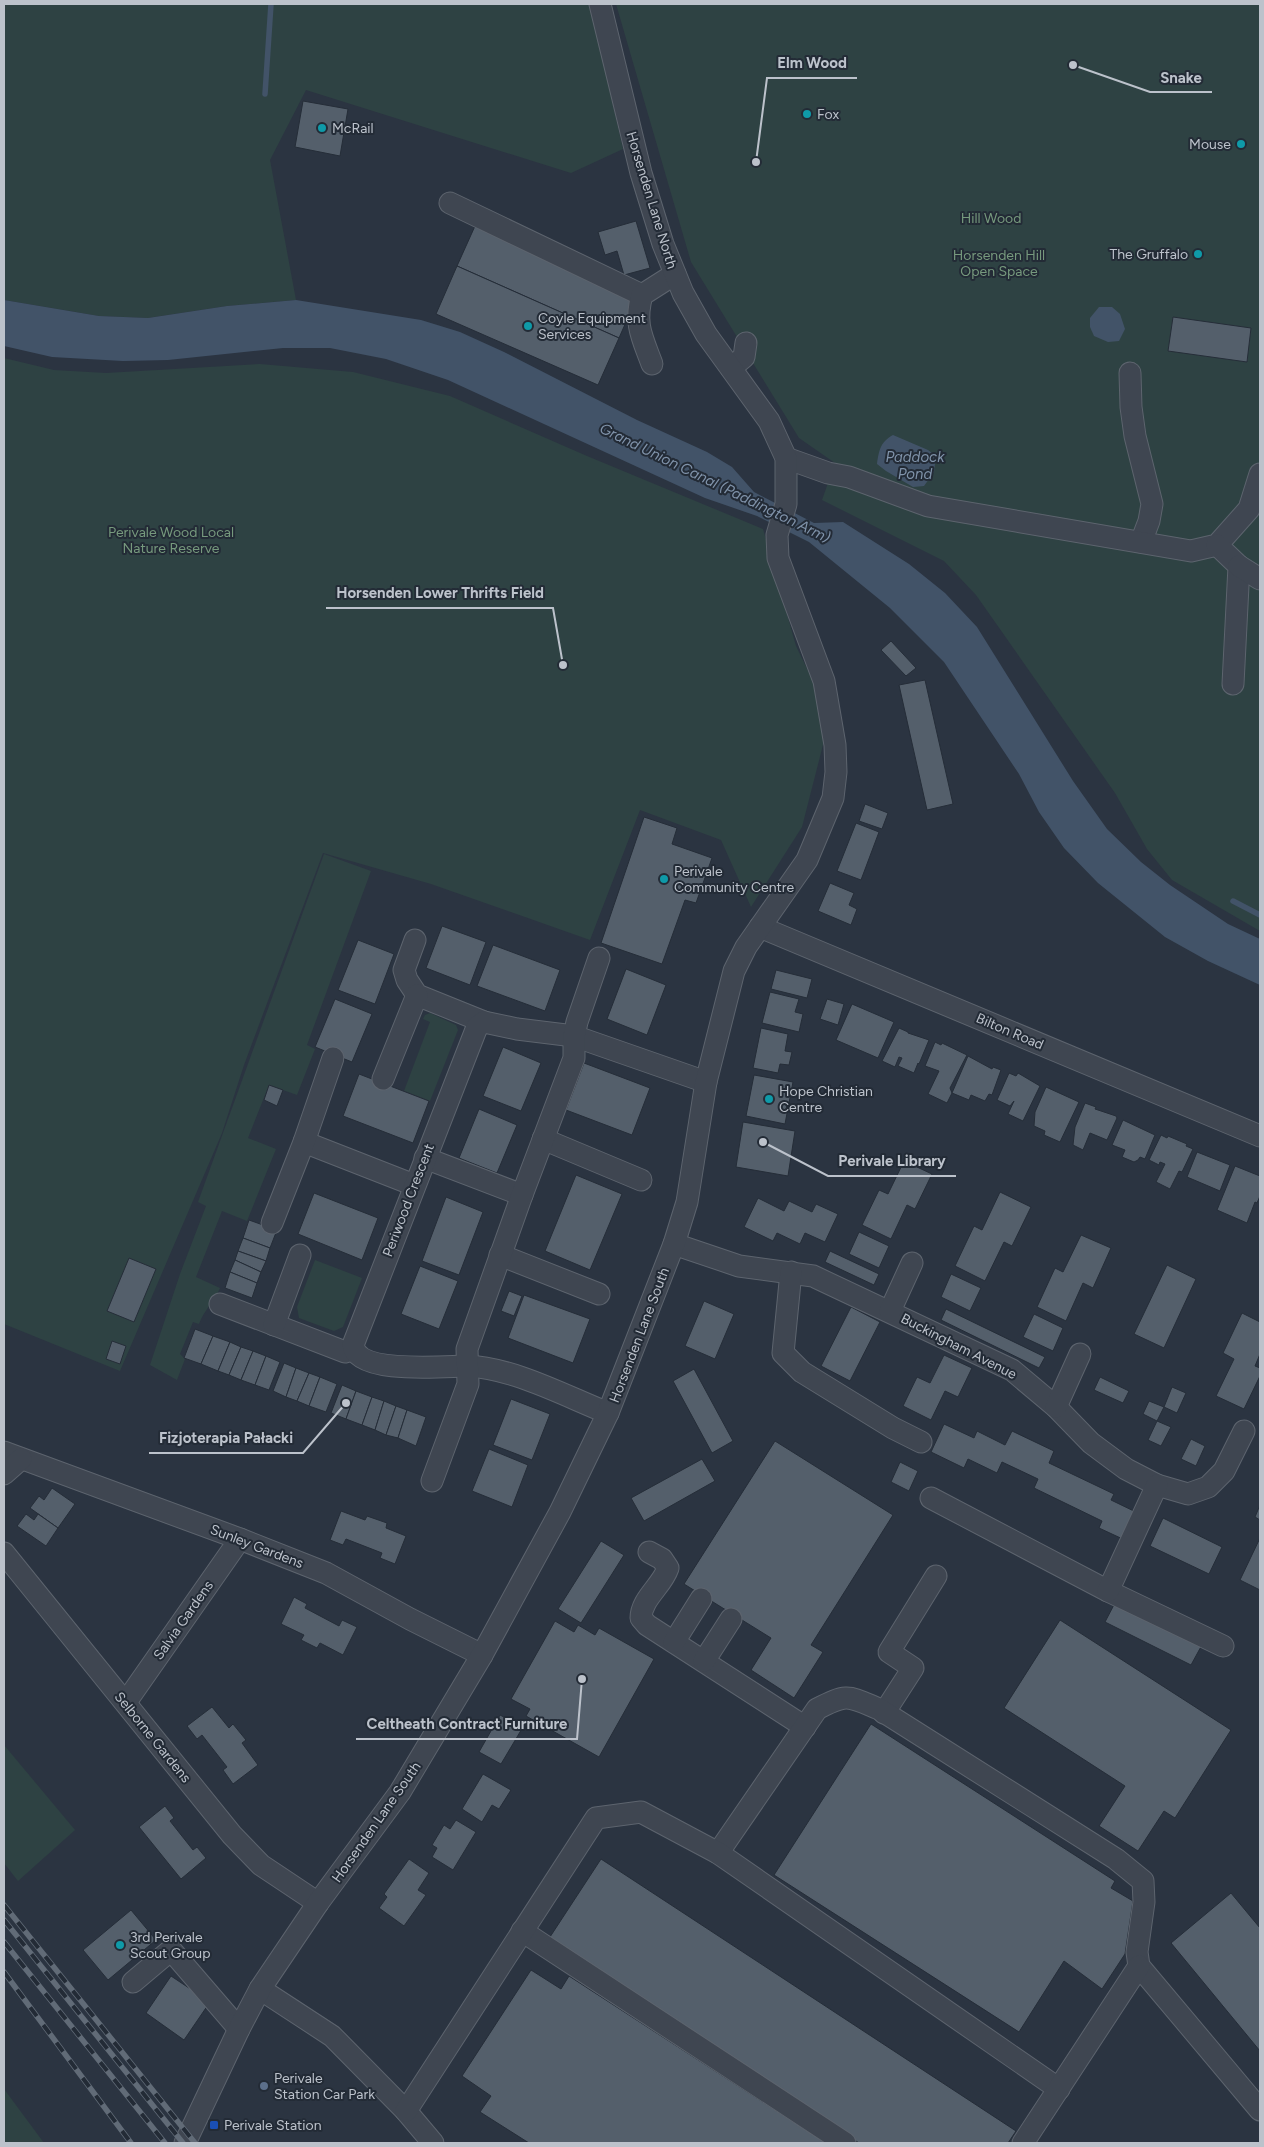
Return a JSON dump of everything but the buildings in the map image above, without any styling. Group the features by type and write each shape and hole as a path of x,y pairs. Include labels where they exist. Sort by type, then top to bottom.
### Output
{"street":[{"name":"Horsenden Lane North","path":"600,4 641,173 663,244 675,274 683,293 706,334 769,421 786,458"},
{"path":"450,202 642,295"},
{"path":"652,364 637,317 642,295 675,274"},
{"path":"732,368 744,357 746,343"},
{"path":"1130,373 1131,407 1135,436 1152,504 1150,521 1141,542"},
{"path":"786,458 828,473 849,477 928,506 1191,551 1217,546 1249,509 1260,474"},
{"name":"Horsenden Lane South","path":"186,2143 239,2028 260,1989 318,1903 400,1792 482,1655 560,1512 608,1413 674,1244 693,1175 706,1082 734,971 746,947 796,877 816,841 833,798 836,772 835,745 824,681 778,558 777,535 786,504 786,458"},
{"path":"1217,546 1233,563 1260,579"},
{"path":"1233,684 1239,566"},
{"name":"Bilton Road","path":"760,927 1260,1136"},
{"path":"415,940 404,970 407,980 417,995 484,1022 517,1029 574,1036 706,1082"},
{"path":"432,1481 468,1384 467,1350 500,1255 574,1058 574,1036 599,958"},
{"path":"383,1079 417,995"},
{"name":"Periwood Crescent","path":"354,1349 353,1345 476,1027 484,1022"},
{"path":"272,1223 304,1142 333,1058"},
{"path":"543,1139 641,1180"},
{"path":"304,1142 414,1185"},
{"path":"425,1158 522,1195"},
{"name":"Buckingham Avenue","path":"674,1244 739,1266 813,1276 1012,1370 1056,1407 1091,1443 1126,1470 1157,1486 1188,1494 1208,1487 1224,1471 1244,1430"},
{"path":"500,1255 599,1294"},
{"path":"274,1325 300,1256"},
{"path":"890,1311 912,1262"},
{"path":"791,1272 783,1353 802,1372 893,1428 921,1442"},
{"path":"220,1304 345,1352 354,1349 362,1358 396,1367 468,1366 496,1370 608,1413"},
{"path":"1056,1407 1080,1354"},
{"name":"Sunley Gardens","path":"4,1474 13,1456 240,1539 326,1573 410,1619 482,1655"},
{"path":"1108,1591 1157,1486"},
{"path":"931,1498 1108,1591 1223,1646"},
{"name":"Salvia Gardens","path":"126,1702 240,1539"},
{"path":"649,1552 662,1559 668,1568 641,1611 641,1618 647,1625 805,1727"},
{"name":"Selborne Gardens","path":"4,1553 232,1835 260,1865 318,1903"},
{"path":"884,1713 914,1668 889,1652 936,1576"},
{"path":"674,1642 701,1600"},
{"path":"704,1661 731,1619"},
{"path":"718,1853 818,1709 833,1701 850,1696 884,1713 1116,1859 1143,1882 1144,1902 1137,1952 1140,1966 1260,2110"},
{"path":"406,2111 596,1818 641,1812 718,1853 1059,2089"},
{"path":"522,1930 845,2143"},
{"path":"133,1982 171,1950 239,2028"},
{"path":"1023,2143 1140,1966"},
{"path":"260,1989 332,2036 406,2111 433,2143"}],"green space":[{"path":"4,4 590,4 623,149 571,173 306,90 270,160 296,300 227,306 148,318 99,316 4,300"},
{"name":"Horsenden Hill Open Space","path":"616,4 1260,4 1260,931 1172,880 1147,849 1115,793 976,595 944,561 822,500 835,463 799,438 691,262"},
{"name":"Perivale Wood Local Nature Reserve","path":"4,358 54,370 106,373 260,364 353,372 450,396 587,456 763,529 796,646 815,685 825,737 802,827 751,907 721,840 640,810 590,940 431,884 323,853 244,1065 222,1133 120,1371 4,1324"},
{"path":"324,854 371,871 307,1045 315,1049 297,1095 269,1085 248,1138 276,1149 247,1221 222,1211 196,1277 220,1288 199,1324 193,1322 180,1354 185,1359 177,1380 150,1365 180,1274 206,1206 198,1202"},
{"path":"430,1013 456,1025 458,1030 430,1101 404,1091 430,1022 423,1019 425,1015"},
{"path":"315,1260 362,1278 343,1327 334,1331 299,1318 297,1307"},
{"path":"4,1745 75,1830 18,1881 4,1863"},
{"path":"4,2089 44,2143 4,2143"}],"water":[{"name":"Grand Union Canal (Paddington Arm)","path":"4,300 99,316 148,318 227,306 296,300 421,320 460,332 504,352 637,420 707,452 732,467 754,492 814,523 843,522 909,564 945,593 977,627 1073,781 1107,829 1141,862 1170,885 1228,924 1260,939 1260,985 1208,961 1165,937 1098,883 1064,848 1039,812 1019,774 944,662 890,608 809,542 757,516 705,498 448,380 386,359 330,348 283,348 168,360 123,361 52,357 4,346"},
{"path":"1099,307 1112,307 1120,314 1125,329 1119,341 1108,342 1094,336 1090,327 1090,318"},
{"name":"Paddock Pond","path":"893,435 928,450 936,456 934,472 924,486 913,487 877,464 883,444"}],"waterway":[{"path":"265,94 271,4"},
{"path":"1233,901 1260,915"}],"railway":[{"path":"4,1905 195,2143"},
{"path":"4,1920 183,2143"},
{"path":"4,1942 165,2143"},
{"path":"4,1972 131,2143"}],"place":[{"name":"Snake","path":"1073,65"},
{"name":"Fox","path":"807,114"},
{"name":"McRail","path":"322,128"},
{"name":"Mouse","path":"1241,144"},
{"name":"Elm Wood","path":"756,162"},
{"name":"The Gruffalo","path":"1198,254"},
{"name":"Coyle Equipment Services","path":"528,326"},
{"name":"Horsenden Lower Thrifts Field","path":"563,665"},
{"name":"Perivale Community Centre","path":"664,879"},
{"name":"Hope Christian Centre","path":"769,1099"},
{"name":"Perivale Library","path":"763,1142"},
{"name":"Fizjoterapia Pałacki","path":"346,1403"},
{"name":"Celtheath Contract Furniture","path":"582,1679"},
{"name":"3rd Perivale Scout Group","path":"120,1945"},
{"name":"Perivale Station Car Park","path":"264,2086"},
{"name":"Perivale Station","path":"214,2125"}],"park label":[{"name":"Hill Wood","path":"991,218"}]}
